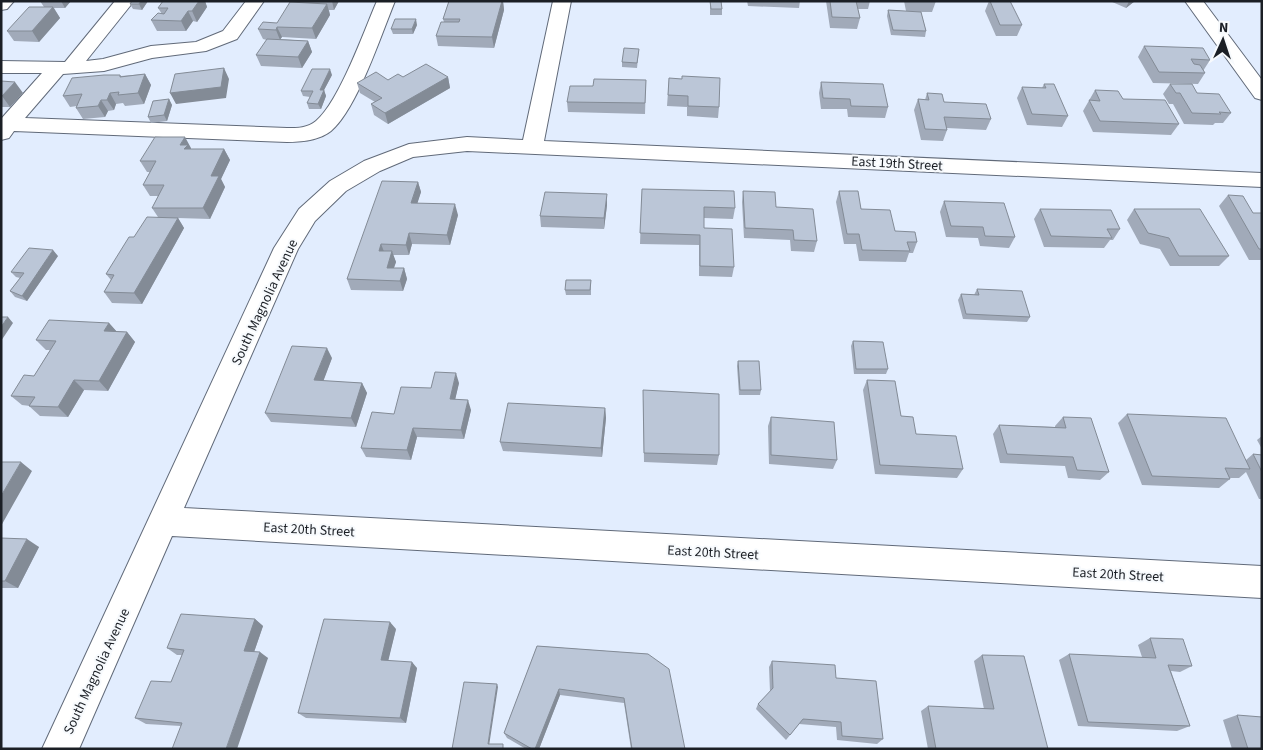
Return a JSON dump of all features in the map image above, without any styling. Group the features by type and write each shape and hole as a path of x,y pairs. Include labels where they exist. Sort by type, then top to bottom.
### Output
{"street":[{"path":"1,5 5,1"},
{"path":"6,128 125,1"},
{"path":"1,67 64,68 104,65 151,52 216,46 230,35 254,1"},
{"path":"6,128 287,135 311,132 322,128 336,112 386,1"},
{"path":"532,147 562,1"},
{"path":"1194,1 1262,94"},
{"name":"South Magnolia Avenue","path":"60,749 286,248 307,215 338,186 372,166 409,151 467,144 532,147"},
{"name":"East 19th Street","path":"532,147 1262,180"},
{"name":"East 20th Street","path":"164,521 1262,582"}],"building":[{"path":"132,1 141,1 139,4 130,4"},
{"path":"163,1 199,1 181,21 151,20 158,13 164,14 168,8 158,8"},
{"path":"449,1 502,1 492,37 436,36 441,22 459,22 460,19 443,19"},
{"path":"710,1 721,1 722,9 711,9"},
{"path":"830,1 856,1 860,18 832,17"},
{"path":"990,1 1010,1 1022,25 1000,25"},
{"path":"290,2 327,4 312,28 277,27 276,30 258,29 263,22 277,23"},
{"path":"29,7 53,7 32,31 7,31"},
{"path":"888,10 921,12 926,31 893,30"},
{"path":"395,19 416,19 412,29 391,29"},
{"path":"267,39 308,41 298,57 256,55"},
{"path":"1144,46 1203,48 1210,60 1191,59 1194,64 1200,65 1205,73 1159,72"},
{"path":"624,48 639,49 637,63 622,62"},
{"path":"426,64 448,77 385,113 371,104 382,98 357,83 376,72 388,80 398,74 403,77"},
{"path":"224,68 221,87 170,93 175,74"},
{"path":"312,69 330,69 320,90 324,90 318,104 307,103 313,91 301,91"},
{"path":"145,74 138,93 118,95 119,92 110,93 107,100 101,100 98,106 76,108 82,94 63,96 72,78 104,75 120,75 120,77"},
{"path":"682,76 720,78 719,107 688,106 688,96 668,95 669,78 682,79"},
{"path":"594,79 646,80 645,103 567,102 570,86 593,86"},
{"path":"1,81 15,82 2,96 1,96"},
{"path":"821,82 883,84 888,107 851,106 850,99 823,98"},
{"path":"1044,84 1054,84 1068,116 1032,114 1022,87 1046,88"},
{"path":"1170,84 1192,84 1197,93 1219,94 1231,113 1192,113 1180,93 1176,93"},
{"path":"1095,90 1118,91 1123,99 1165,100 1179,124 1100,121 1089,100 1100,101"},
{"path":"927,93 942,94 944,102 986,104 991,119 944,117 947,130 925,129 918,99 929,100"},
{"path":"169,99 164,115 148,117 153,101"},
{"path":"155,137 185,137 180,145 188,145 184,149 224,149 211,176 219,176 203,208 152,208 164,185 143,185 156,161 140,161"},
{"path":"382,181 418,182 411,203 455,204 447,235 409,233 406,245 381,244 379,251 392,251 387,268 404,268 400,281 347,279"},
{"path":"642,189 734,191 735,208 704,207 704,228 732,229 734,267 700,266 700,235 640,233"},
{"path":"743,191 775,192 776,207 813,209 817,241 794,240 793,230 745,228"},
{"path":"839,191 858,191 861,209 890,210 895,231 915,232 917,242 907,242 910,251 862,250 859,234 847,234"},
{"path":"545,192 607,194 604,218 540,216"},
{"path":"1228,195 1243,196 1253,213 1262,213 1262,249 1259,249"},
{"path":"944,201 1004,203 1015,237 985,236 983,227 951,226"},
{"path":"1040,209 1111,210 1120,229 1107,229 1112,238 1051,236"},
{"path":"1134,209 1200,209 1229,256 1179,256 1169,238 1148,233"},
{"path":"147,217 178,218 134,293 104,292 114,275 106,274 129,237 134,237"},
{"path":"29,248 53,250 22,296 10,291 24,273 11,272"},
{"path":"566,280 591,280 590,290 565,290"},
{"path":"977,289 1022,291 1030,317 966,314 961,294 979,295"},
{"path":"1,317 8,317 1,327"},
{"path":"49,320 109,323 104,331 127,332 99,381 74,380 58,407 29,406 35,397 11,396 24,375 34,376 56,341 36,340"},
{"path":"853,341 883,342 888,369 856,369"},
{"path":"292,346 327,348 314,380 362,383 351,418 265,413"},
{"path":"738,361 759,361 761,390 740,390"},
{"path":"435,372 456,373 450,399 468,400 461,430 413,428 407,450 361,448 372,412 394,414 401,387 431,388"},
{"path":"867,380 895,381 901,416 913,417 916,434 956,436 963,469 880,465"},
{"path":"643,390 719,394 719,455 644,453"},
{"path":"508,403 605,408 601,448 500,442"},
{"path":"1127,414 1226,418 1250,469 1225,468 1230,479 1152,476"},
{"path":"771,417 834,422 837,460 771,455"},
{"path":"1063,417 1091,418 1109,472 1077,470 1073,457 1007,454 999,425 1066,428"},
{"path":"1253,454 1262,455 1262,472"},
{"path":"1,462 21,462 1,496"},
{"path":"1,538 27,539 5,581 1,581"},
{"path":"181,614 255,619 244,651 260,652 226,749 172,749 182,723 135,718 151,681 171,682 184,650 167,648"},
{"path":"324,619 390,622 381,660 412,662 400,718 298,713"},
{"path":"1150,638 1183,639 1192,666 1168,665 1190,726 1088,722 1069,654 1156,658"},
{"path":"537,646 648,654 669,669 685,749 632,749 624,698 559,689 535,749 504,733"},
{"path":"982,655 1024,656 1048,749 936,749 928,706 994,709"},
{"path":"772,661 835,665 836,678 876,681 883,739 842,736 841,722 803,719 790,735 758,704 773,688"},
{"path":"464,682 497,684 488,744 503,744 503,749 452,749"},
{"path":"1237,715 1262,717 1262,749 1248,749"}]}
